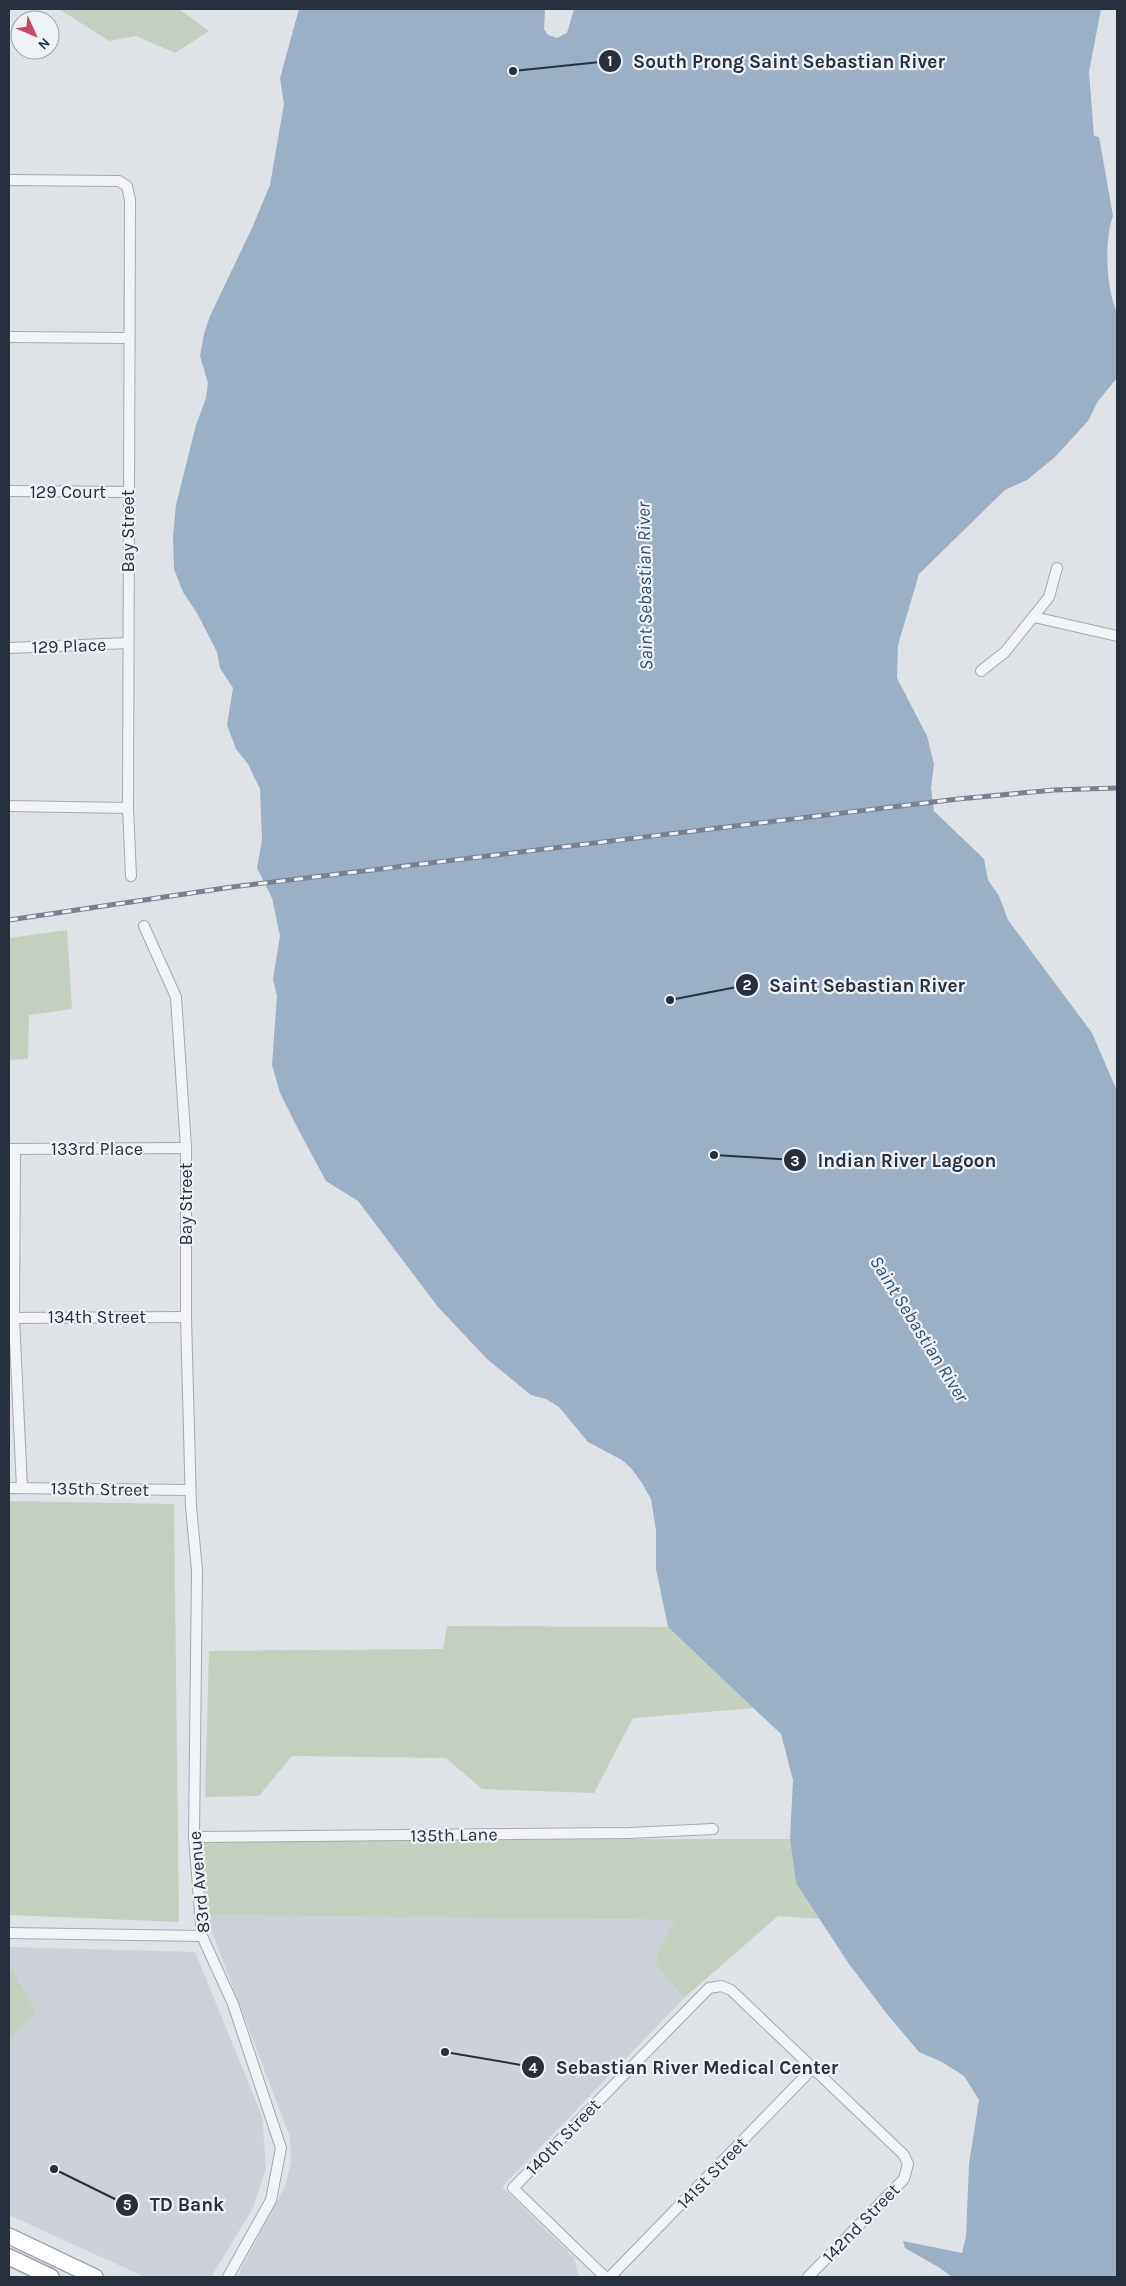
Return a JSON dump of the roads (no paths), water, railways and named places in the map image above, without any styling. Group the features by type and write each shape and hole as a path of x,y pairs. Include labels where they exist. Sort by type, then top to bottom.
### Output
{"main road":[{"path":"9,2236 95,2277"},
{"path":"9,2258 51,2277"}],"street":[{"name":"Bay Street","path":"9,180 119,181 127,186 130,200 128,492 128,808 130,876"},
{"path":"9,337 129,338"},
{"name":"129 Court","path":"9,491 128,492"},
{"path":"981,671 1005,652 1034,618 1049,597 1057,568"},
{"path":"1034,618 1117,636"},
{"name":"129 Place","path":"9,648 128,643"},
{"path":"9,806 128,808"},
{"name":"Bay Street","path":"144,926 176,997 186,1148 186,1317 190,1490"},
{"name":"133rd Place","path":"12,1149 186,1148"},
{"path":"12,1149 11,1318 22,1488"},
{"name":"134th Street","path":"11,1318 186,1317"},
{"name":"135th Street","path":"9,1488 190,1490"},
{"name":"83rd Avenue","path":"190,1490 197,1570 194,1837 202,1936 233,2004 281,2148 271,2200 228,2277"},
{"name":"135th Lane","path":"194,1837 629,1833 713,1829"},
{"path":"9,1933 202,1936"},
{"name":"140th Street","path":"605,2277 513,2188 710,1988 721,1986 731,1990 813,2068"},
{"name":"142nd Street","path":"808,2277 904,2179 908,2164 904,2155 813,2068"},
{"name":"141st Street","path":"610,2277 813,2068"}],"water":[{"path":"299,9 545,9 544,29 548,35 557,38 567,33 574,9 1101,9 1089,72 1094,136 1099,137 1113,216 1107,251 1110,291 1117,312 1117,378 1098,401 1088,421 1055,457 1027,480 1005,490 919,574 898,645 897,678 927,736 934,764 931,788 934,811 984,859 988,880 999,896 1008,920 1092,1033 1117,1091 1117,2277 952,2277 905,2248 903,2241 962,2253 966,2237 969,2164 979,2100 964,2076 942,2062 919,2052 849,1964 796,1883 790,1839 793,1780 781,1734 668,1627 656,1569 656,1530 651,1499 631,1468 622,1460 588,1442 559,1407 546,1399 531,1395 487,1359 438,1307 358,1201 326,1181 280,1093 272,1065 277,996 273,979 280,936 272,898 257,868 262,840 260,789 248,764 236,749 227,725 233,688 220,668 217,652 197,613 183,592 174,569 173,537 176,505 196,425 206,398 208,383 200,356 204,334 210,316 252,228 270,185 284,104 280,78"}],"railway":[{"path":"9,920 232,887 958,799 1054,790 1117,788"}],"place":[{"name":"South Prong Saint Sebastian River","path":"513,71"},
{"name":"Saint Sebastian River","path":"670,1000"},
{"name":"Indian River Lagoon","path":"714,1155"},
{"name":"Sebastian River Medical Center","path":"445,2052"},
{"name":"TD Bank","path":"54,2169"}]}
